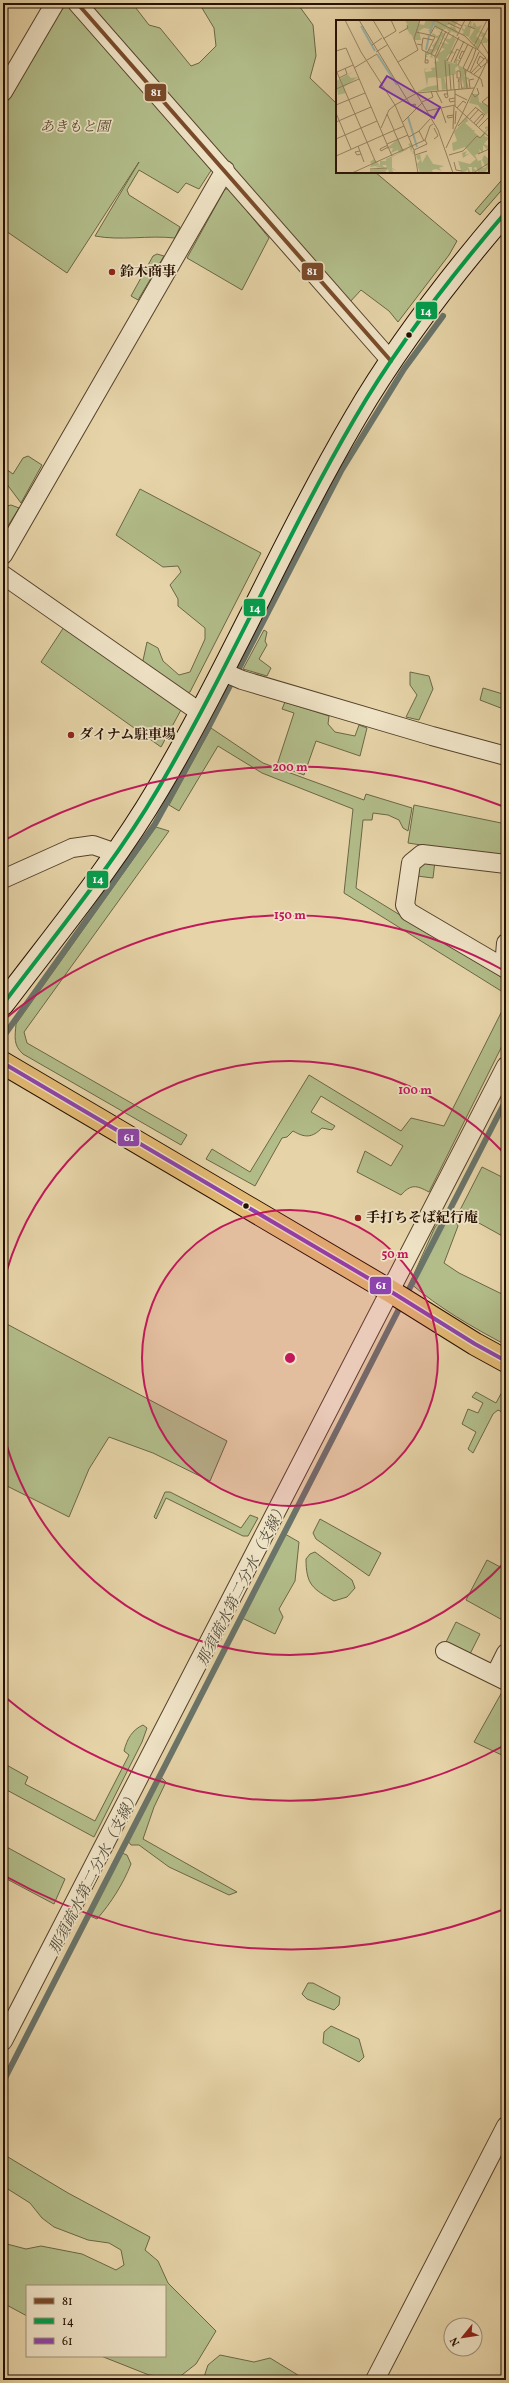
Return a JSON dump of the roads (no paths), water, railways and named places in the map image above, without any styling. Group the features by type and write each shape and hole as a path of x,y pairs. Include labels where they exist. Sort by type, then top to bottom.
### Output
{"main road":[{"path":"3,1063 506,1361"}],"street":[{"path":"3,92 55,3"},
{"path":"77,3 391,361"},
{"path":"3,555 225,170"},
{"path":"3,1004 116,853 154,796 201,713 221,671 320,479 356,416 391,361 438,294 506,212"},
{"path":"3,575 201,713"},
{"path":"221,671 242,680 424,734 506,756"},
{"path":"3,879 72,848 93,845 116,853"},
{"path":"506,864 422,854 411,863 405,905 409,912 505,968 506,943"},
{"path":"3,2041 506,1066"},
{"path":"445,1651 500,1678 506,1653"},
{"path":"375,2380 506,2126"}],"waterway":[{"name":"那須疏水第二分水（支線）","path":"3,1037 155,824 208,728 341,471 404,369 443,316"},
{"name":"那須疏水第二分水（支線）","path":"3,2082 506,1100"}],"place":[{"name":"鈴木商事","path":"112,272"},
{"name":"ダイナム駐車場","path":"71,735"},
{"name":"手打ちそば紀行庵","path":"358,1218"}],"park label":[{"name":"あきもと園","path":"75,127"}]}
